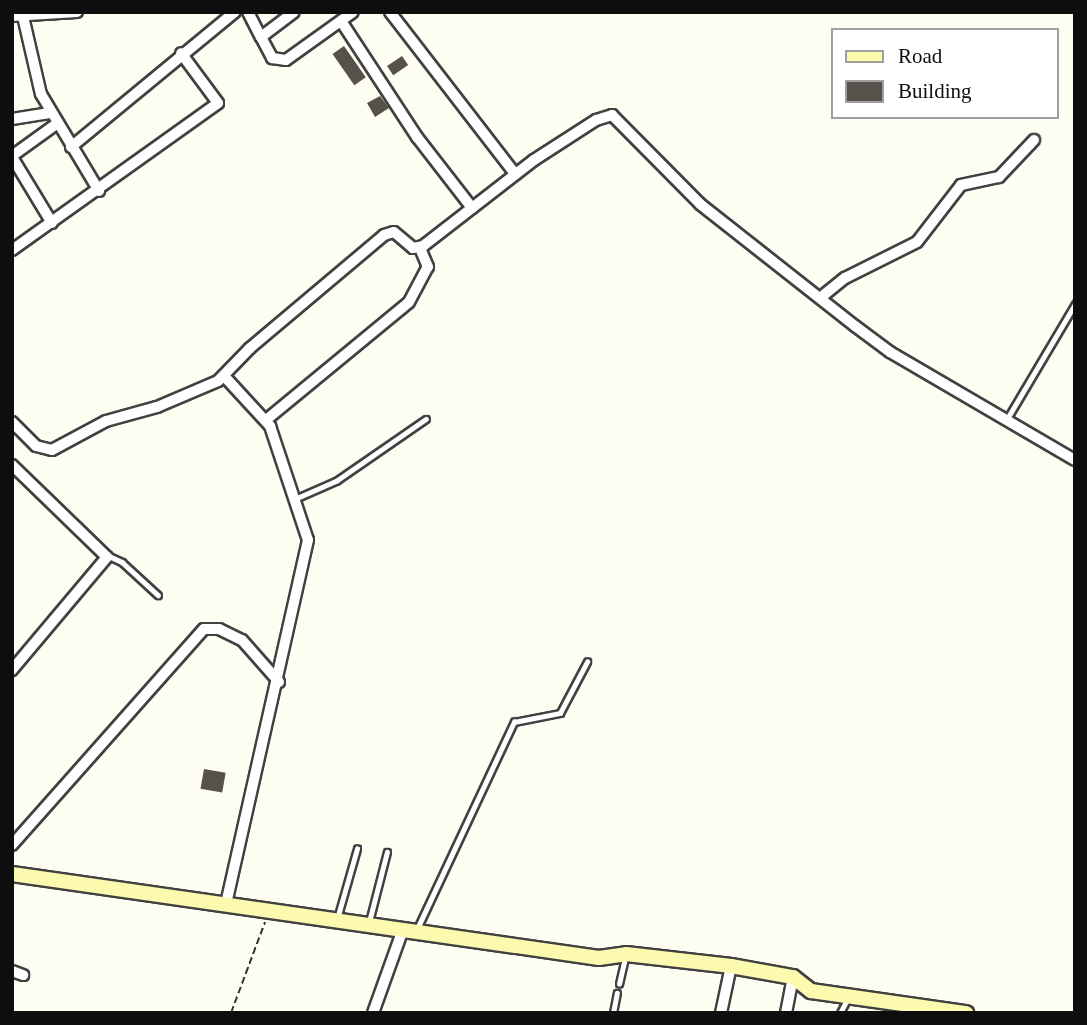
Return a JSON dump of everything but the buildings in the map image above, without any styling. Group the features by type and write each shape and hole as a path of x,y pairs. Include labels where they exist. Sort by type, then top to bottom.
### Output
{"main road":[{"path":"12,874 599,958 625,954 731,966 793,976 811,991 850,996 896,1008 966,1013"}],"street":[{"path":"77,12 19,15 55,125 99,191"},
{"path":"71,148 181,53 235,12"},
{"path":"248,12 272,58 282,61 353,12"},
{"path":"261,37 294,12"},
{"path":"390,12 515,174"},
{"path":"341,21 417,137 472,208"},
{"path":"12,250 99,191 218,103 181,53"},
{"path":"12,119 50,113"},
{"path":"12,422 36,446 52,450 106,421 157,407 225,377 250,348 384,235 394,232 413,248 420,248 515,174 596,120 612,115 699,204 890,352 1075,460"},
{"path":"52,223 12,156 55,125"},
{"path":"820,298 845,278 917,242 961,185 999,177 1034,140"},
{"path":"266,420 409,302 427,274 427,261 420,248"},
{"path":"225,377 266,420 297,498 308,540 279,682 226,904"},
{"path":"12,465 106,555 104,565 12,670"},
{"path":"12,845 204,629 219,629 242,640 279,682"},
{"path":"373,1013 409,930"},
{"path":"721,1013 731,966"},
{"path":"12,971 23,975"},
{"path":"786,1013 793,976"}],"lane":[{"path":"1007,419 1075,304"},
{"path":"297,498 336,481 426,419"},
{"path":"106,555 122,562 158,595"},
{"path":"409,930 514,722 560,713 587,662"},
{"path":"337,920 357,849"},
{"path":"368,925 387,852"},
{"path":"619,984 625,954"},
{"path":"613,1013 617,993"},
{"path":"840,1013 850,996"}],"path":[{"path":"231,1013 269,910"}]}
